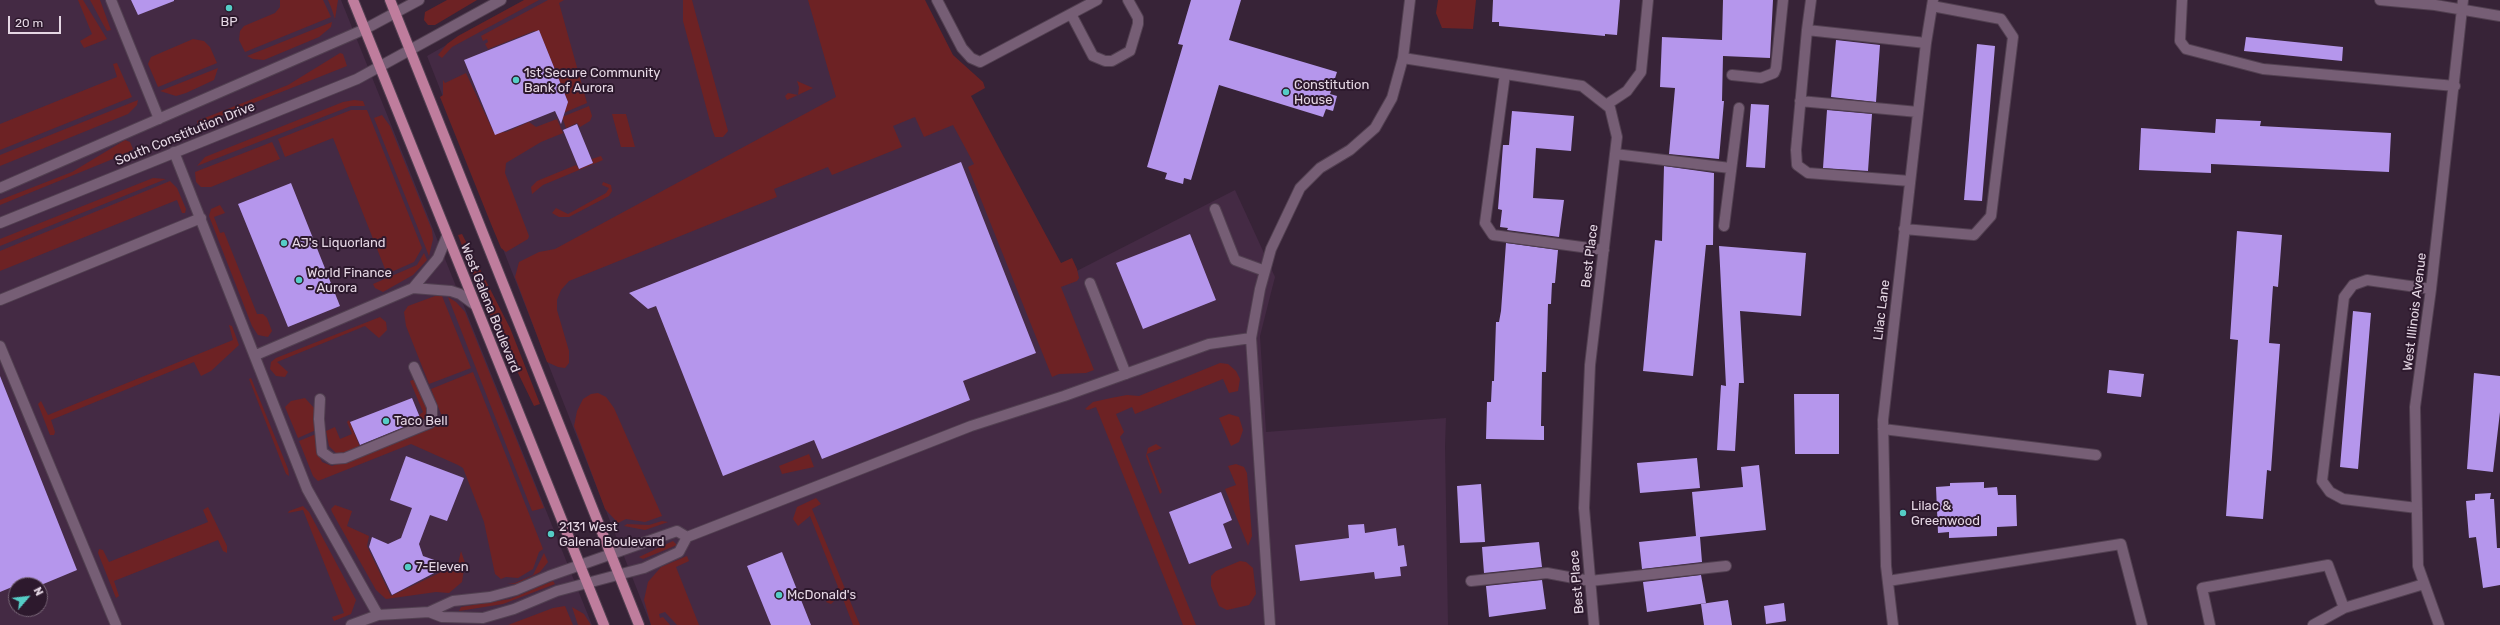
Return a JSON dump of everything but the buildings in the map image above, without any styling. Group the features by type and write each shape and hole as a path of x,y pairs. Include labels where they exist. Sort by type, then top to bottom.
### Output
{"main road":[{"name":"West Galena Boulevard","path":"353,0 604,625"},
{"name":"West Galena Boulevard","path":"390,0 639,625"}],"street":[{"path":"111,0 158,119"},
{"name":"South Constitution Drive","path":"0,188 365,29 419,0"},
{"name":"South Constitution Drive","path":"0,223 380,68 501,0"},
{"path":"937,0 962,48 971,58 980,62 1097,0"},
{"path":"1071,14 1093,56 1105,62 1112,61 1126,56 1130,51 1138,24 1138,18 1128,0"},
{"path":"1270,625 1253,394 1251,338 1265,271 1270,249 1300,188 1320,168 1350,150 1375,128 1392,98 1402,58 1410,0"},
{"path":"1606,105 1627,91 1642,72 1648,0"},
{"path":"1732,76 1761,78 1774,73 1776,68 1783,0"},
{"path":"1811,0 1800,101 1796,150 1797,165 1808,173 1910,181"},
{"path":"2182,0 2180,41 2186,49 2263,69 2455,86"},
{"path":"2380,0 2435,5 2462,5 2500,16"},
{"path":"1904,229 1974,235 1991,216 2013,37 2001,19 1933,3"},
{"name":"Lilac Lane","path":"1893,625 1888,581 1883,429 1904,229 1926,43 1933,3"},
{"name":"West Illinois Avenue","path":"2439,625 2418,566 2415,408 2431,289 2455,86 2462,5"},
{"path":"1807,30 1926,43"},
{"name":"Best Place","path":"1402,58 1582,86 1610,108 1617,137 1590,365 1585,492 1594,625"},
{"path":"1504,74 1485,223 1493,235 1604,250"},
{"path":"1800,101 1918,112"},
{"path":"1724,226 1730,168 1739,108"},
{"path":"174,152 256,355 307,489 378,615"},
{"path":"1615,154 1730,168"},
{"path":"1215,209 1235,260 1265,271"},
{"path":"0,300 201,218"},
{"path":"256,355 413,288 438,258 447,236"},
{"path":"2417,508 2343,499 2330,492 2322,481 2344,297 2353,285 2366,280 2431,289"},
{"path":"1090,283 1126,374"},
{"path":"413,288 451,291 460,294 475,305"},
{"path":"429,612 442,617 483,618 514,609 557,592 644,568 679,552 687,537 971,426 1126,374 1209,344 1251,338"},
{"path":"0,346 116,625"},
{"path":"320,399 319,419 322,452 332,459 345,458 430,423 432,420 432,406 414,367"},
{"path":"1883,429 2096,455"},
{"path":"351,625 378,615 429,612 453,601 490,597 516,590 677,531 687,537"},
{"path":"1888,581 2121,544 2142,625"},
{"path":"2210,625 2202,588 2328,565 2344,608"},
{"path":"1471,581 1546,573 1590,581 1726,566"},
{"path":"2313,625 2344,608 2424,584"}],"shaded area":[{"path":"0,0 341,0 592,625 0,625"},
{"path":"78,0 83,0 107,39 84,48 80,41 92,34"},
{"path":"90,0 100,0 111,30 107,31"},
{"path":"280,0 323,0 331,17 245,52 239,40 240,31 244,26 275,13 280,7"},
{"path":"328,0 338,0 335,19 331,7"},
{"path":"447,0 477,0 435,25 428,25 424,20 425,12"},
{"path":"524,0 539,0 452,47 442,58 438,55 447,44 458,36"},
{"path":"526,0 905,0 1063,278 1235,190 1275,277 1260,336 1266,432 1446,418 1445,446 1448,625 651,625 427,56"},
{"path":"548,0 564,0 559,3 587,103 561,114 568,102 540,33 534,31 488,49 485,44 488,42 487,39 483,41 481,36"},
{"path":"683,0 692,0 728,131 723,137 715,137 712,129 683,21"},
{"path":"808,0 925,0 953,55 983,82 985,88 971,96 1061,263 1072,258 1079,278 1077,281 1061,287 1094,370 1086,373 1059,374 1052,377 968,167 974,164 953,125 924,137 915,117 893,126 902,147 832,175 828,167 774,189 777,197 569,281 561,290 557,300 557,310 569,351 569,363 565,368 558,367 547,362 515,277 519,262 539,252 555,249 836,97"},
{"path":"1438,0 1476,0 1473,29 1442,28 1436,13"},
{"path":"332,22 331,27 319,37 264,60 253,59 247,56"},
{"path":"193,39 204,41 210,47 217,63 158,87 148,64 151,57"},
{"path":"340,53 343,54 347,66 198,125 197,121 288,85"},
{"path":"117,63 132,97 0,150 0,124 117,77 113,64"},
{"path":"218,68 214,80 186,93 176,96 160,91"},
{"path":"466,73 494,133 506,132 529,122 536,127 557,119 563,133 541,142 506,163 505,173 529,236 528,239 506,252 501,248 440,97 443,95 443,80 445,83"},
{"path":"797,81 813,88 798,95 799,87"},
{"path":"788,93 798,95 787,100 785,96"},
{"path":"138,100 137,105 128,114 0,166 0,155"},
{"path":"354,100 363,101 365,106 351,106 197,166 205,157 343,102"},
{"path":"589,106 592,116 590,121 580,127 577,123 566,128 562,117"},
{"path":"351,110 367,110 422,248 414,262 387,274 333,138 285,157 278,139"},
{"path":"612,114 626,114 635,147 621,147"},
{"path":"382,115 390,126 432,230 433,239 429,256 374,118"},
{"path":"125,140 130,142 133,149 130,152 0,205 0,200 72,172"},
{"path":"272,142 280,159 211,187 201,187 196,182 195,172"},
{"path":"601,156 603,160 543,185 532,194 531,187 537,181 576,165 579,169 593,163 592,159"},
{"path":"153,178 166,179 0,246 0,239"},
{"path":"170,181 177,188 186,209 185,213 182,213 177,200 0,271 0,251"},
{"path":"603,182 611,185 612,191 609,196 569,217 559,217 552,213 556,208 568,214 606,193 609,188 602,185"},
{"path":"220,205 225,213 214,217 220,233 224,232 257,314 263,314 267,318 272,331 268,337 258,335 252,326 209,216 211,209"},
{"path":"462,234 510,328 540,404 534,406 484,303 458,235"},
{"path":"424,253 427,260 413,275 383,292 375,288 373,284 417,265"},
{"path":"435,296 442,296 471,368 429,384 406,326 404,312 408,306"},
{"path":"448,297 456,302 465,312 544,508 532,511"},
{"path":"380,317 386,322 387,330 379,338 365,326 277,362 288,372 285,377 276,376 270,369 271,362 276,358"},
{"path":"229,325 232,326 239,345 211,371 201,376 194,362 51,420 55,432 54,435 50,435 38,404 41,401 48,415 233,340"},
{"path":"1220,363 1228,364 1236,371 1240,379 1238,391 1229,393 1223,379 1135,414 1132,407 1116,414 1124,432 1120,437 1196,625 1183,625 1096,407 1088,410 1085,409 1093,402 1127,395 1139,396"},
{"path":"473,372 543,549 539,552 533,569 518,578 506,577 501,579 495,574 484,522 463,468 411,444 318,481 313,476 299,441 316,434 322,462 332,466 398,442 433,428 439,422 441,414 431,389"},
{"path":"251,378 288,469 289,476 286,474 249,379"},
{"path":"415,379 428,411 425,420 422,422 419,415 423,412 410,381"},
{"path":"598,393 606,397 614,408 662,516 645,522 626,519 618,523 605,509 574,426 577,411 583,399 591,394"},
{"path":"305,398 314,408 316,430 298,438 285,407 291,401"},
{"path":"1229,414 1239,417 1243,430 1239,442 1231,446 1219,418"},
{"path":"349,420 360,447 342,454 336,453 329,446 326,431 335,427 340,439 352,434 347,422"},
{"path":"1156,444 1162,448 1147,454 1162,492 1160,494 1146,456 1148,448"},
{"path":"809,454 814,467 782,474 779,466"},
{"path":"1236,464 1244,467 1247,473 1252,536 1248,546 1225,489 1236,485 1228,466"},
{"path":"816,498 821,504 812,509 860,625 853,625 841,594 831,604 826,602 838,587 810,516 798,526 793,519 797,507"},
{"path":"335,505 352,511 347,526 369,536 367,546 391,596 458,564 461,551 465,563 462,582 449,593 436,592 386,599 376,590 332,512 331,509"},
{"path":"303,506 309,512 356,600 351,614 334,621 332,617 344,613 303,510 288,513 289,511"},
{"path":"208,507 227,546 227,553 223,551 218,540 114,581 119,596 116,598 98,553 99,549 103,550 109,562 208,522 203,510"},
{"path":"662,521 668,522 645,530 624,526 627,524 649,525"},
{"path":"673,541 677,545 643,559 639,557"},
{"path":"544,553 548,562 540,572 516,584 507,583 515,583 533,575"},
{"path":"687,556 689,561 676,567 699,625 677,625 665,612 659,614 660,618 663,617 670,625 651,625 644,600 648,582 661,567"},
{"path":"1240,561 1246,562 1253,568 1256,594 1249,605 1227,610 1219,606 1211,586 1211,576 1216,571"},
{"path":"553,581 555,584 503,604 459,611 461,607 510,599"},
{"path":"565,606 573,625 508,625 553,608"},
{"path":"572,607 584,614 591,625 578,625"}],"place":[{"name":"BP","path":"229,8"},
{"name":"1st Secure Community Bank of Aurora","path":"516,80"},
{"name":"Constitution House","path":"1286,92"},
{"name":"AJ's Liquorland","path":"284,243"},
{"name":"World Finance - Aurora","path":"299,280"},
{"name":"Taco Bell","path":"386,421"},
{"name":"Lilac & Greenwood","path":"1903,513"},
{"name":"2131 West Galena Boulevard","path":"551,534"},
{"name":"7-Eleven","path":"408,567"},
{"name":"McDonald's","path":"779,595"}]}
